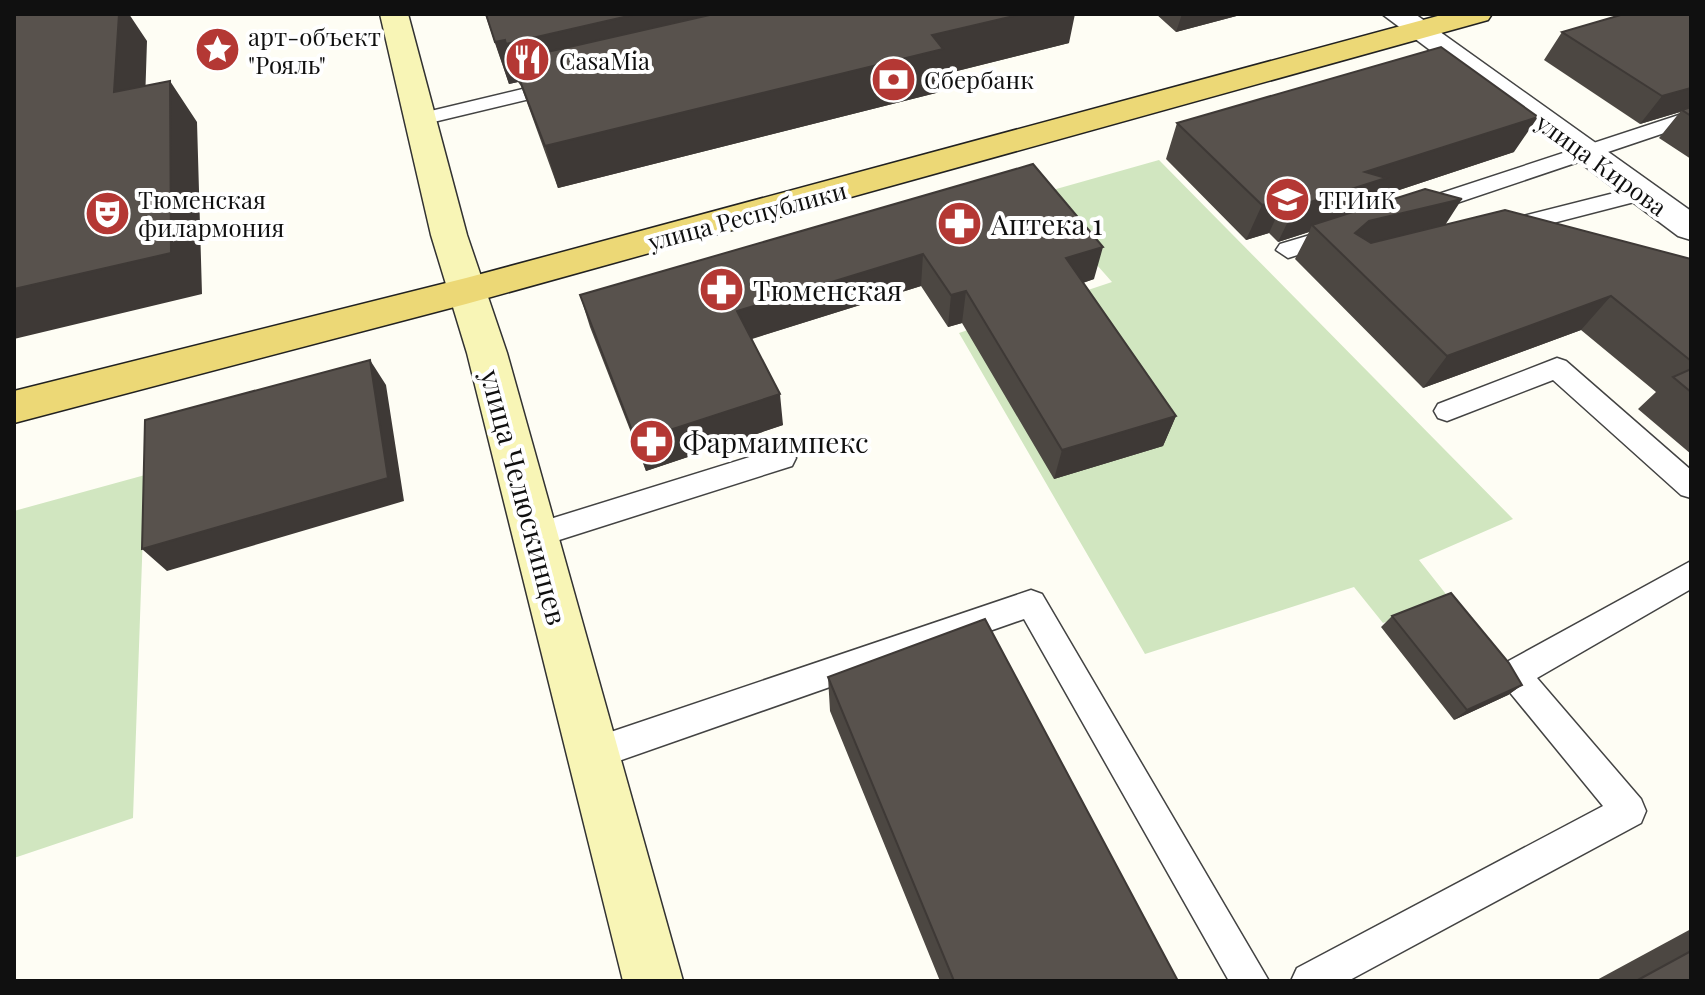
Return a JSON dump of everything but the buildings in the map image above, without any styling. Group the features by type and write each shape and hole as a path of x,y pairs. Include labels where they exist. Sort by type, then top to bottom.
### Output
{"main road":[{"name":"улица Челюскинцев","path":"394,14 653,981"},
{"name":"улица Республики","path":"14,407 466,291 1407,22 1478,14"}],"street":[{"name":"улица Кирова","path":"1407,22 1691,228"}],"lane":[{"path":"421,119 587,80"},
{"path":"1391,217 1691,117"},
{"path":"1483,233 1642,193"},
{"path":"1288,250 1361,227"},
{"path":"1447,411 1557,368 1691,487"},
{"path":"534,536 782,458"},
{"path":"1310,981 1629,811 1514,674 1691,574"},
{"path":"593,754 1031,603 1250,981"}],"green space":[{"path":"1159,160 1513,519 1419,560 1449,598 1383,623 1354,587 1145,654 959,333 1112,282 1035,195"},
{"path":"145,475 133,818 14,858 14,511"}],"place":[{"name":"арт-объект \"Рояль\"","path":"217,50"},
{"name":"CasaMia","path":"528,60"},
{"name":"Сбербанк","path":"893,79"},
{"name":"ТГИиК","path":"1288,199"},
{"name":"Тюменская филармония","path":"107,213"},
{"name":"Аптека 1","path":"960,223"},
{"name":"Тюменская","path":"722,289"},
{"name":"Фармаимпекс","path":"652,441"}]}
